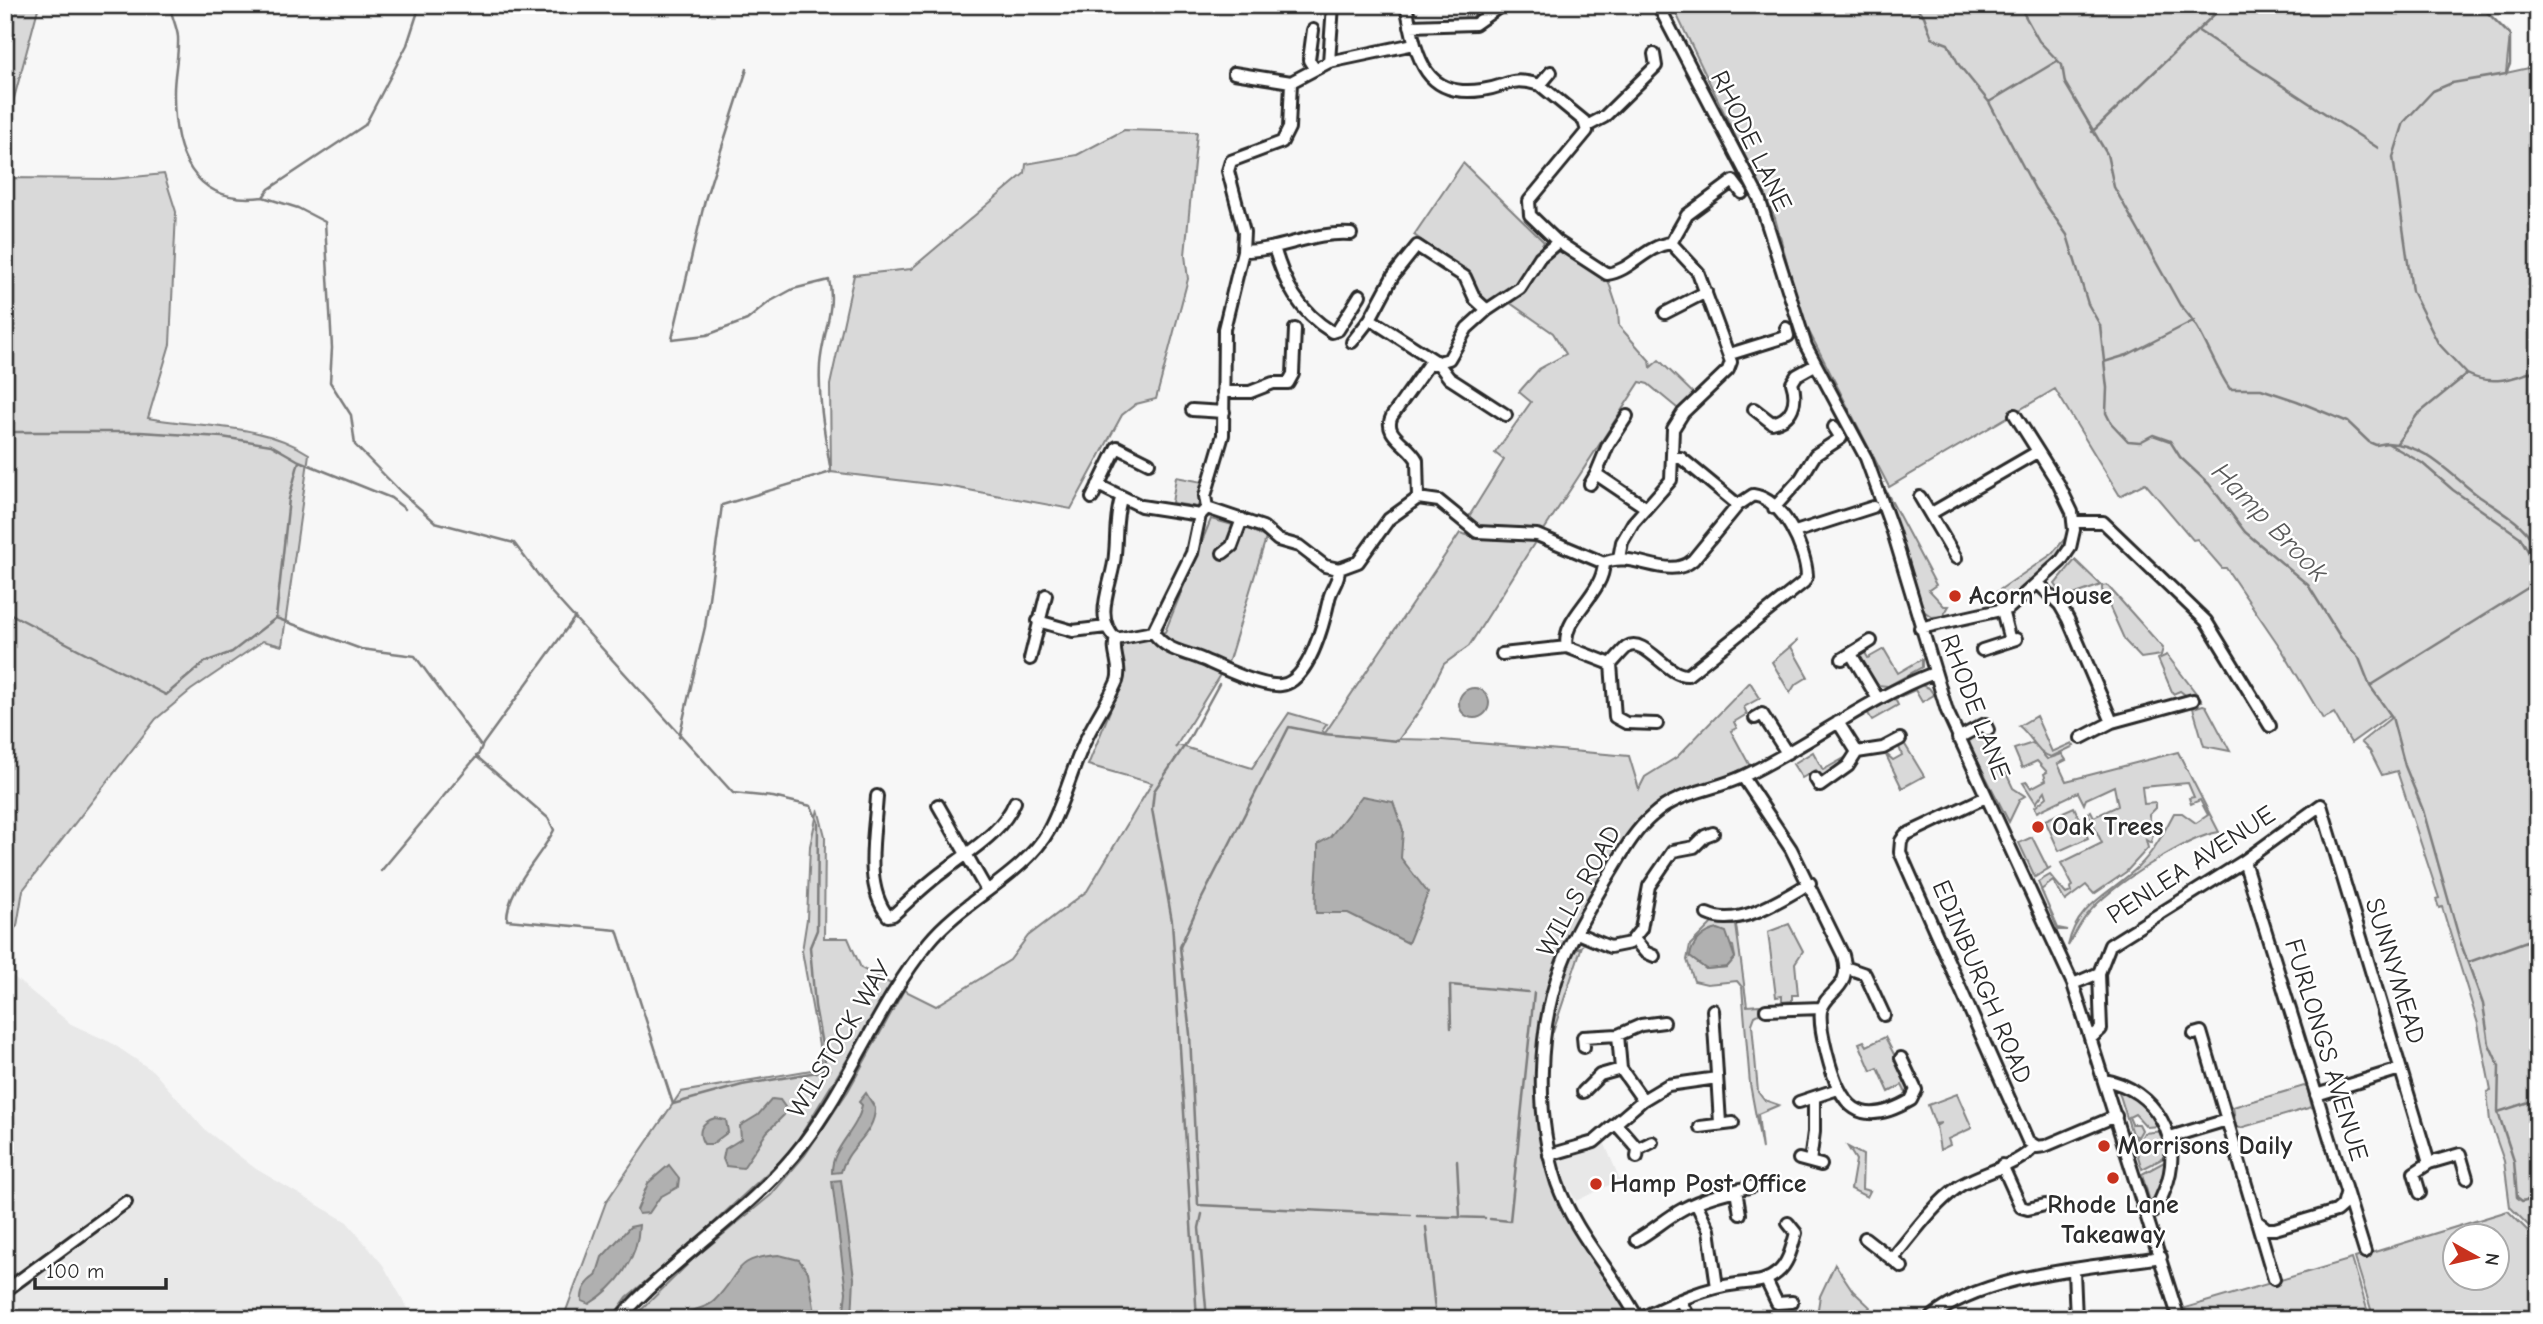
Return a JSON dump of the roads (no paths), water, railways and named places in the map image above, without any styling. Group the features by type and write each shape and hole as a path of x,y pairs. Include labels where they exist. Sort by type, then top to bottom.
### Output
{"street":[{"path":"1329,62 1334,5"},
{"path":"1406,5 1422,67 1444,87 1484,90 1519,79 1540,85 1587,126"},
{"path":"1410,26 1475,24 1495,13 1502,5"},
{"name":"RHODE LANE","path":"1658,5 1759,198 1796,318 1815,365 1866,458 1893,532 1934,673 1958,738 2073,984 2179,1319"},
{"path":"1313,30 1308,60 1314,68"},
{"path":"1234,72 1291,82 1329,62 1414,44"},
{"path":"1654,54 1656,66 1604,117 1587,126 1581,142 1528,206 1530,215 1558,242 1607,274 1615,273 1649,249 1671,243 1681,223 1696,207 1733,181 1742,193"},
{"path":"1540,85 1551,72"},
{"path":"1153,632 1192,553 1205,496 1222,445 1224,329 1243,251 1244,232 1228,171 1231,161 1238,156 1282,142 1287,135 1291,82"},
{"path":"1243,251 1265,251 1297,243 1318,234 1351,234"},
{"path":"1418,498 1417,460 1391,432 1389,422 1428,365 1449,359 1467,328 1487,310 1520,288 1540,257 1558,242"},
{"path":"1619,558 1622,542 1645,507 1671,480 1673,429 1683,413 1728,370 1730,354 1706,292 1694,266 1671,243"},
{"path":"1352,342 1370,319 1393,276 1417,246 1465,277 1475,299 1487,310"},
{"path":"1274,247 1283,279 1297,302 1316,322 1332,332 1338,330 1360,295"},
{"path":"1664,313 1706,292"},
{"path":"1370,319 1437,362 1449,379 1506,415"},
{"path":"1730,354 1788,336 1786,328"},
{"path":"1223,392 1250,392 1273,383 1288,383 1293,374 1294,329"},
{"path":"1754,409 1772,424 1782,422 1793,409 1796,397 1792,383 1797,374 1815,365"},
{"path":"1192,410 1224,412"},
{"path":"1920,628 2013,606 2066,555 2072,539 2073,522 2058,483 2015,415"},
{"path":"1627,416 1608,445 1593,479 1645,507"},
{"path":"1774,508 1801,478 1815,455 1840,438 1834,427"},
{"path":"1092,498 1118,447 1149,463"},
{"path":"1930,514 2037,452"},
{"path":"1673,458 1681,458 1738,505"},
{"path":"1098,485 1121,499 1153,508 1203,512 1242,519 1263,527 1278,540 1299,547 1325,566 1339,569 1358,562 1389,519 1418,498 1438,501 1477,532 1537,535 1604,563 1619,558 1663,567 1684,566 1693,560 1738,505 1753,495 1764,498 1795,531 1807,568 1804,582 1691,673 1683,676 1676,674 1644,649 1634,645 1628,647 1611,664 1615,717 1626,723 1657,724"},
{"path":"1920,496 1956,558"},
{"path":"1121,499 1114,525 1115,553 1107,597 1106,627 1116,639 1153,632"},
{"path":"1795,531 1873,508"},
{"path":"1223,554 1232,546 1242,519"},
{"path":"2073,522 2094,520 2104,523 2206,621 2270,726"},
{"path":"1567,648 1567,633 1600,583 1604,563"},
{"path":"1153,632 1165,646 1224,670 1272,684 1288,683 1304,667 1323,628 1330,594 1338,582 1339,569"},
{"path":"2038,583 2060,605 2068,619 2112,722"},
{"path":"1030,659 1046,595"},
{"path":"1982,650 2013,640 2002,610"},
{"path":"1038,621 1073,631 1106,627"},
{"name":"WILSTOCK WAY","path":"618,1319 671,1267 725,1226 773,1180 818,1123 928,943 954,915 1024,860 1047,833 1062,805 1087,736 1116,682 1119,669 1114,644 1116,639"},
{"path":"1871,641 1847,657 1878,699"},
{"path":"1502,654 1567,648 1611,664"},
{"name":"WILLS ROAD","path":"1638,1319 1575,1224 1549,1156 1541,1097 1549,1018 1558,977 1577,933 1632,838 1651,816 1679,797 1743,777 1878,699 1934,673"},
{"path":"2081,738 2112,722 2193,700"},
{"path":"1755,718 1762,713 1787,753"},
{"path":"1838,722 1857,752"},
{"path":"1958,738 1985,724 1988,730"},
{"path":"1857,752 1876,750 1900,739"},
{"path":"1815,778 1820,786 1848,766 1857,752"},
{"path":"1743,777 1810,883 1838,942 1845,967 1839,990 1822,1008 1766,1010"},
{"path":"877,796 872,871 881,908 888,916 893,915 944,870 965,857 1010,813 1015,802"},
{"name":"EDINBURGH ROAD","path":"1986,797 1909,832 1901,841 1900,852 2024,1137 2034,1146"},
{"path":"939,805 965,857 986,889"},
{"name":"PENLEA AVENUE","path":"2091,1038 2102,1025 2099,973 2107,949 2115,940 2244,861 2322,805"},
{"name":"SUNNYMEAD","path":"2322,805 2429,1163"},
{"path":"1577,933 1613,948 1626,945 1634,939 1641,929 1649,887 1673,845 1694,847 1704,833"},
{"name":"FURLONGS AVENUE","path":"2244,861 2365,1252"},
{"path":"1707,914 1722,914 1735,919 1810,883"},
{"path":"1634,939 1645,952 1654,956"},
{"path":"1845,967 1865,975 1884,1014"},
{"path":"2073,984 2099,973"},
{"path":"1822,1008 1825,1045 1838,1089 1845,1101 1859,1112 1887,1117 1915,1094 1901,1058"},
{"path":"1710,1017 1720,1123"},
{"path":"1580,1040 1618,1035 1640,1022 1664,1022"},
{"path":"2194,1034 2201,1032 2274,1279"},
{"path":"1618,1035 1621,1069 1643,1100"},
{"path":"1582,1094 1600,1075 1621,1069"},
{"path":"2316,1095 2400,1069"},
{"path":"1549,1156 1594,1142 1643,1100 1675,1083 1717,1078"},
{"path":"2104,1080 2123,1085 2149,1104 2170,1137 2169,1178 2158,1205 2147,1216"},
{"path":"1799,1101 1814,1099 1838,1089"},
{"path":"1810,1162 1815,1132 1814,1099"},
{"path":"1892,1259 1950,1194 1976,1177 2022,1157 2034,1146 2045,1146 2116,1116"},
{"path":"2170,1137 2227,1120"},
{"path":"1700,1127 1733,1123"},
{"path":"1616,1124 1638,1153 1652,1142"},
{"path":"2420,1193 2414,1172 2429,1163 2460,1154 2467,1178"},
{"path":"2002,1165 2021,1207 2028,1209 2045,1205"},
{"path":"1636,1240 1696,1203 1753,1186"},
{"path":"1736,1190 1740,1213"},
{"path":"2258,1222 2267,1229 2275,1229 2336,1211 2343,1205 2346,1194"},
{"path":"5,1291 126,1202"},
{"path":"1696,1203 1709,1230 1717,1287"},
{"path":"1788,1223 1796,1233"},
{"path":"1796,1233 1808,1229"},
{"path":"1638,1319 1717,1287 1766,1280 1784,1266 1796,1233"},
{"path":"1865,1238 1902,1267"},
{"path":"1928,1319 1956,1300 1991,1286 2161,1257"},
{"path":"2074,1271 2076,1319"},
{"path":"1766,1280 1774,1307 1792,1302"},
{"path":"1680,1300 1690,1319"}],"waterway":[{"path":"170,5 178,37 174,85 175,113 183,153 191,170 203,183 219,193 239,197 263,197"},
{"path":"420,5 407,45 365,125 269,189 263,197 298,208 325,222 332,348 330,382 351,415 355,445 401,492 435,522 514,543 551,592 733,793 773,797 811,806 818,822 817,930 810,947 815,1006 826,1067 830,1070"},
{"name":"Hamp Brook","path":"1913,5 1924,16 1932,38 1948,44 1959,65 1989,102 2035,189 2067,235 2088,304 2100,325 2107,388 2106,413 2111,423 2128,441 2140,442 2153,435 2170,441 2180,457 2209,484 2245,532 2308,585 2341,638 2359,658 2370,686 2392,717 2405,766 2423,810 2460,941 2483,1004 2489,1044 2499,1066 2498,1112 2514,1161 2517,1197 2522,1201 2534,1198 2538,1206"},
{"path":"2019,5 2039,41 2062,65 2065,83 2107,154 2114,187 2230,389 2261,389 2297,401 2348,422 2369,442 2376,445 2387,443 2422,463 2453,490 2520,537 2531,556 2534,584 2538,590"},
{"path":"2092,132 2224,5"},
{"path":"2467,374 2438,343 2412,291 2393,157 2404,122 2433,91 2452,83 2506,74 2510,64 2510,35 2480,5"},
{"path":"2197,30 2378,148"},
{"path":"1989,102 2057,61"},
{"path":"679,737 705,627 722,505 831,472 820,392 821,354 831,301 829,280 793,289 769,302 747,320 707,335 672,339 705,200 747,69"},
{"path":"2104,362 2127,355 2195,320"},
{"path":"2397,443 2417,415 2467,374 2485,380 2502,380 2538,369"},
{"path":"5,432 140,432 222,437 271,445 299,461 391,498 405,509"},
{"path":"2387,443 2414,449 2438,462 2522,527 2538,553"},
{"path":"5,611 166,695 205,662 232,652 276,618 289,499 299,461"},
{"path":"2370,686 2534,584"},
{"path":"381,871 478,755 483,744 575,617"},
{"path":"276,618 361,649 415,656 480,745"},
{"path":"1197,1319 1172,921 1152,809 1154,791 1189,739 1219,684"},
{"path":"1398,741 1324,734 1289,727 1180,947 1190,1034 1198,1205 1411,1215"},
{"path":"476,756 548,818 554,830 512,896 507,920 617,930 673,1104 742,1085 817,1072 826,1067"},
{"path":"2469,962 2538,937"},
{"path":"1451,1028 1450,985 1528,992"},
{"path":"1490,1219 1510,1221 1534,993"},
{"path":"2498,1112 2538,1099"},
{"path":"1457,1161 1460,1217"},
{"name":"Hamp Brook","path":"2538,1213 2538,1226"},
{"path":"1202,1214 1199,1228 1207,1319"},
{"path":"1417,1216 1485,1218"},
{"path":"1426,1227 1436,1319"}],"place":[{"name":"Acorn House","path":"1955,596"},
{"name":"Oak Trees","path":"2038,827"},
{"name":"Morrisons Daily","path":"2104,1146"},
{"name":"Rhode Lane Takeaway","path":"2113,1178"},
{"name":"Hamp Post Office","path":"1596,1184"}]}
